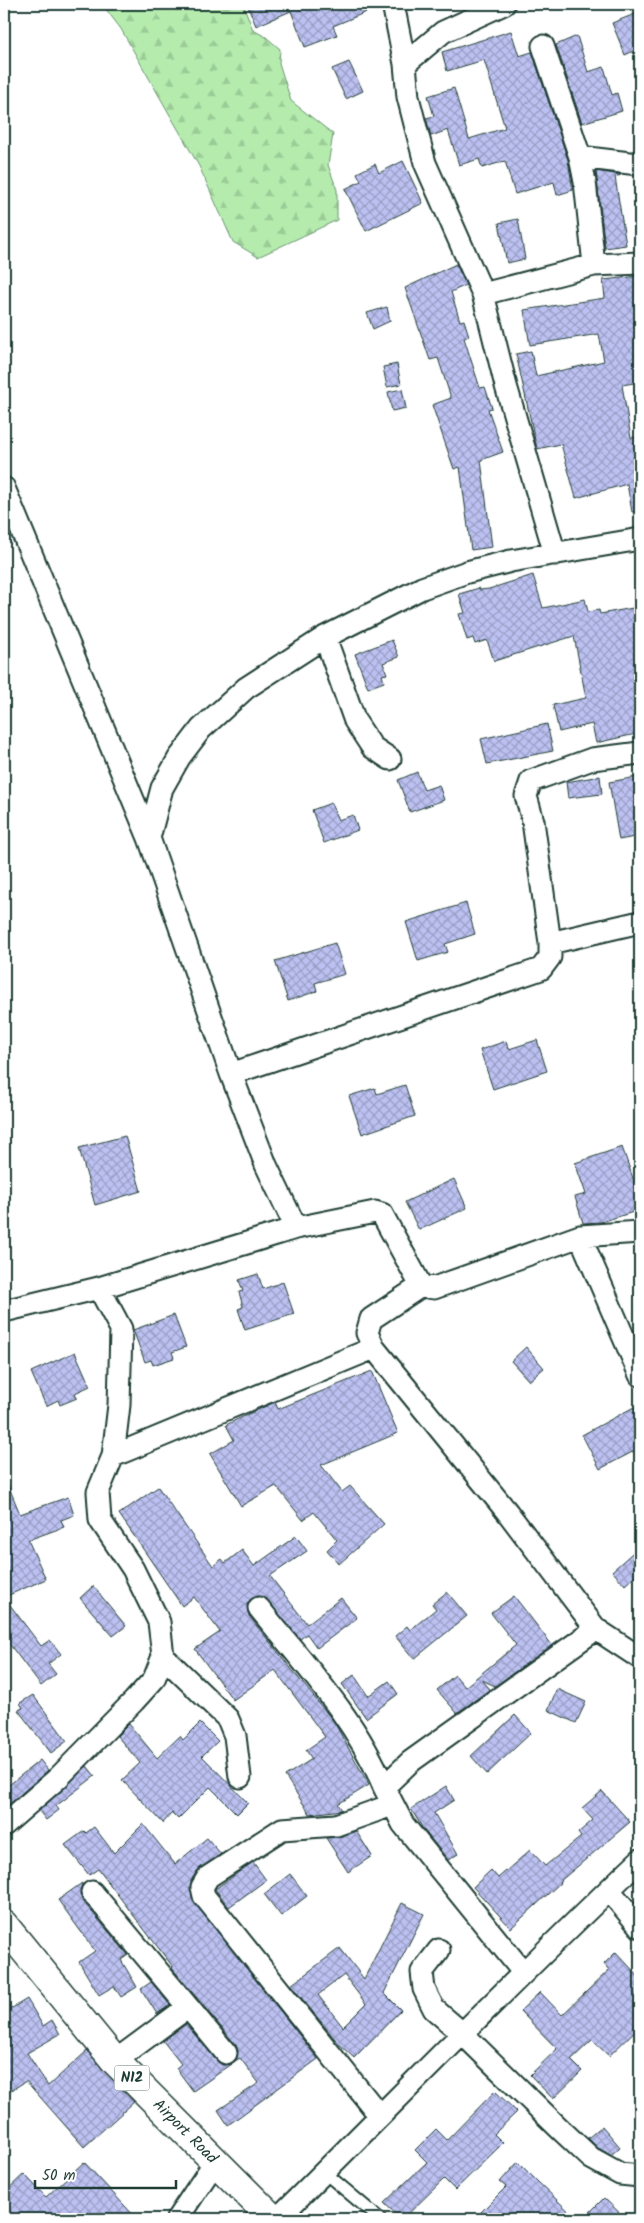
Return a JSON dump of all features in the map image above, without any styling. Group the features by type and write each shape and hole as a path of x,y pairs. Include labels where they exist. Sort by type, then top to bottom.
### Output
{"highway":[{"name":"Airport Road","path":"4,1925 115,2061 273,2219"}],"street":[{"path":"393,4 405,64 408,97 425,163 483,294 506,386 555,554"},
{"path":"405,64 443,32 504,4"},
{"path":"543,46 580,157 586,182 594,265"},
{"path":"580,157 639,166"},
{"path":"483,294 594,265 640,263"},
{"path":"4,488 149,838 231,1074 266,1165 296,1228"},
{"path":"149,838 162,788 179,758 201,729 246,688 325,637 422,588 458,576 511,561 640,539"},
{"path":"325,637 355,721 372,747 390,759"},
{"path":"231,1074 541,969 550,957 550,943 532,821 526,796 531,781 592,759 640,753"},
{"path":"550,943 640,922"},
{"path":"4,1312 99,1288 296,1228 367,1214 382,1214 421,1286"},
{"path":"640,1232 580,1236 434,1288 421,1286 371,1319 367,1333 374,1348 508,1513 596,1630 640,1658"},
{"path":"580,1236 635,1351 640,1375"},
{"path":"4,1824 58,1778 134,1701 154,1679 163,1656 159,1622 133,1570 100,1520 98,1492 113,1456 119,1405 121,1329 99,1288"},
{"path":"113,1456 374,1348"},
{"path":"259,1608 350,1723 375,1765 388,1796 403,1824 523,1972"},
{"path":"380,2116 204,1896 202,1887 208,1877 282,1829 336,1825 388,1796 410,1762 596,1630"},
{"path":"163,1656 228,1719 235,1736 240,1777"},
{"path":"277,2219 523,1972 640,1860"},
{"path":"609,1890 640,1927"},
{"path":"92,1892 226,2053"},
{"path":"439,1950 422,1972 424,1989 434,2009 463,2034 591,2158 620,2174 640,2176"},
{"path":"115,2061 188,2007"},
{"path":"177,2219 215,2162"}],"lane":[{"path":"324,2172 380,2219"}],"green space":[{"path":"102,4 243,4 253,30 266,37 280,49 279,63 291,101 333,134 328,165 337,190 337,220 258,257 233,242 199,166 121,29"}],"building":[{"path":"247,4 381,4 381,6 333,26 337,35 305,47 291,11 256,26"},
{"path":"640,12 640,48 625,55 612,23"},
{"path":"511,31 519,56 532,52 568,160 573,190 557,195 554,182 515,194 505,161 482,168 479,159 459,165 448,130 431,136 426,118 434,116 428,96 454,88 469,139 505,128 484,60 447,71 442,52"},
{"path":"577,36 588,72 604,67 612,95 617,93 622,111 582,123 556,45"},
{"path":"349,62 363,91 346,99 332,69"},
{"path":"403,161 423,203 366,231 345,189 361,181 357,173 375,164 379,173"},
{"path":"596,171 621,175 615,177 626,245 605,248"},
{"path":"518,219 525,259 507,263 499,223"},
{"path":"456,264 466,285 451,292 460,321 464,320 469,336 464,338 480,388 485,387 492,408 488,409 503,452 481,460 492,547 471,550 460,467 454,469 432,405 451,398 438,358 430,360 405,288"},
{"path":"640,276 640,382 622,385 631,438 640,436 640,511 632,512 627,484 576,498 561,444 537,449 516,354 531,351 536,376 604,361 599,334 530,345 524,310 605,298 603,280"},
{"path":"387,307 390,321 373,329 367,313"},
{"path":"397,364 401,384 387,387 383,367"},
{"path":"402,389 406,408 392,411 388,392"},
{"path":"533,575 543,608 585,599 588,612 599,610 600,614 633,608 640,640 640,733 596,743 592,724 559,732 553,705 586,698 574,636 494,661 487,640 475,644 473,638 467,640 459,614 465,613 459,594 479,588 480,590 489,589"},
{"path":"392,640 399,657 383,663 387,674 382,675 384,682 368,688 355,654"},
{"path":"547,724 553,751 487,764 481,739"},
{"path":"417,772 424,790 439,785 444,800 410,812 398,780"},
{"path":"600,776 602,794 568,798 566,782"},
{"path":"637,777 640,797 640,836 619,840 609,782"},
{"path":"331,803 338,820 353,815 358,830 324,843 312,810"},
{"path":"466,903 475,934 445,944 448,952 418,961 406,922"},
{"path":"335,943 345,974 315,983 317,991 288,1001 275,961"},
{"path":"537,1040 547,1071 493,1089 480,1050 506,1041 509,1049"},
{"path":"405,1085 415,1116 362,1134 349,1096 375,1088 377,1094"},
{"path":"125,1136 141,1191 95,1205 79,1148"},
{"path":"622,1147 640,1198 640,1210 601,1222 583,1223 575,1197 586,1194 575,1163"},
{"path":"454,1179 467,1208 419,1230 405,1202"},
{"path":"258,1274 263,1289 283,1282 294,1314 245,1330 238,1309 243,1307 239,1292 243,1291 239,1280"},
{"path":"174,1315 186,1347 172,1352 174,1358 153,1365 151,1360 145,1362 133,1330"},
{"path":"526,1347 544,1368 529,1381 511,1361"},
{"path":"75,1352 90,1386 75,1393 77,1398 60,1405 58,1400 46,1406 31,1372"},
{"path":"372,1371 398,1433 321,1465 342,1492 350,1486 384,1524 339,1564 327,1550 337,1540 314,1512 303,1520 276,1486 241,1506 210,1454 234,1440 226,1425 275,1402 278,1409"},
{"path":"634,1407 640,1418 640,1448 600,1469 582,1435"},
{"path":"4,1475 20,1514 68,1497 74,1515 61,1520 64,1527 28,1540 46,1579 4,1597"},
{"path":"158,1487 213,1566 222,1559 225,1563 242,1550 254,1566 296,1536 307,1551 270,1576 307,1624 341,1598 357,1618 317,1648 307,1634 300,1639 264,1597 257,1596 247,1604 249,1616 334,1722 369,1785 338,1804 342,1810 310,1814 285,1776 312,1759 306,1750 325,1737 275,1670 233,1700 195,1649 220,1632 194,1597 182,1606 119,1514"},
{"path":"640,1546 640,1571 625,1585 612,1571"},
{"path":"93,1586 126,1626 113,1636 80,1598"},
{"path":"447,1592 467,1616 414,1659 395,1636 407,1626 410,1630 436,1609 432,1604"},
{"path":"514,1596 552,1645 495,1686 482,1680 490,1689 457,1713 437,1690 455,1675 465,1687 516,1645 491,1613"},
{"path":"4,1597 41,1646 50,1640 61,1654 48,1664 56,1674 41,1686 4,1637"},
{"path":"354,1675 368,1696 389,1681 398,1694 366,1718 342,1684"},
{"path":"557,1689 586,1702 576,1723 548,1710"},
{"path":"33,1695 67,1741 51,1753 18,1710 23,1708 20,1703"},
{"path":"515,1715 531,1733 487,1774 471,1756"},
{"path":"200,1723 218,1741 202,1756 248,1803 237,1814 210,1787 178,1819 172,1813 163,1823 122,1780 140,1763 117,1736 129,1724 157,1758 180,1736 183,1740"},
{"path":"40,1760 48,1770 4,1809 4,1789"},
{"path":"87,1766 95,1776 56,1806 59,1810 46,1820 39,1811"},
{"path":"446,1786 454,1800 434,1813 458,1854 448,1860 423,1829 411,1809"},
{"path":"602,1791 630,1822 559,1882 511,1928 473,1887 491,1870 498,1878 530,1850 545,1866 581,1837 578,1833 593,1820 582,1808"},
{"path":"143,1824 175,1864 207,1838 221,1854 197,1871 191,1881 192,1899 318,2059 228,2125 218,2110 259,2083 240,2058 235,2061 238,2051 236,2045 172,1968 98,1869 89,1875 65,1845 84,1831 86,1833 94,1827 114,1853"},
{"path":"356,1831 372,1856 348,1872 326,1838 340,1837"},
{"path":"253,1862 266,1880 229,1907 215,1889"},
{"path":"290,1874 307,1896 281,1916 264,1894"},
{"path":"82,1883 80,1894 82,1900 128,1955 121,1960 137,1987 121,1997 114,1986 99,1995 79,1962 95,1951 58,1900"},
{"path":"402,1903 424,1914 384,1993 401,2010 354,2058 339,2044 291,1985 340,1948 364,1979","holes":["344,1975 366,2004 343,2027 318,1995"]},
{"path":"616,1952 640,1978 640,2026 609,2056 592,2040 571,2060 582,2071 553,2099 530,2075 557,2049 520,2011 540,1992 562,2015 609,1970 604,1964"},
{"path":"151,1982 170,2005 157,2014 141,1989"},
{"path":"27,1999 43,2026 52,2020 60,2034 27,2053 48,2086 87,2051 134,2102 84,2147 26,2081 4,2095 4,2013"},
{"path":"186,2024 217,2061 222,2065 232,2064 193,2091 176,2068 181,2064 163,2041"},
{"path":"495,2091 517,2112 494,2134 503,2143 455,2190 444,2179 401,2219 384,2203 427,2162 415,2150 436,2129 447,2140"},
{"path":"602,2126 620,2147 611,2155 598,2148 588,2138"},
{"path":"84,2162 137,2219 4,2219 4,2193 24,2174 46,2197"},
{"path":"518,2162 577,2219 474,2219 506,2187 500,2182"},
{"path":"604,2198 626,2219 583,2219"}]}
